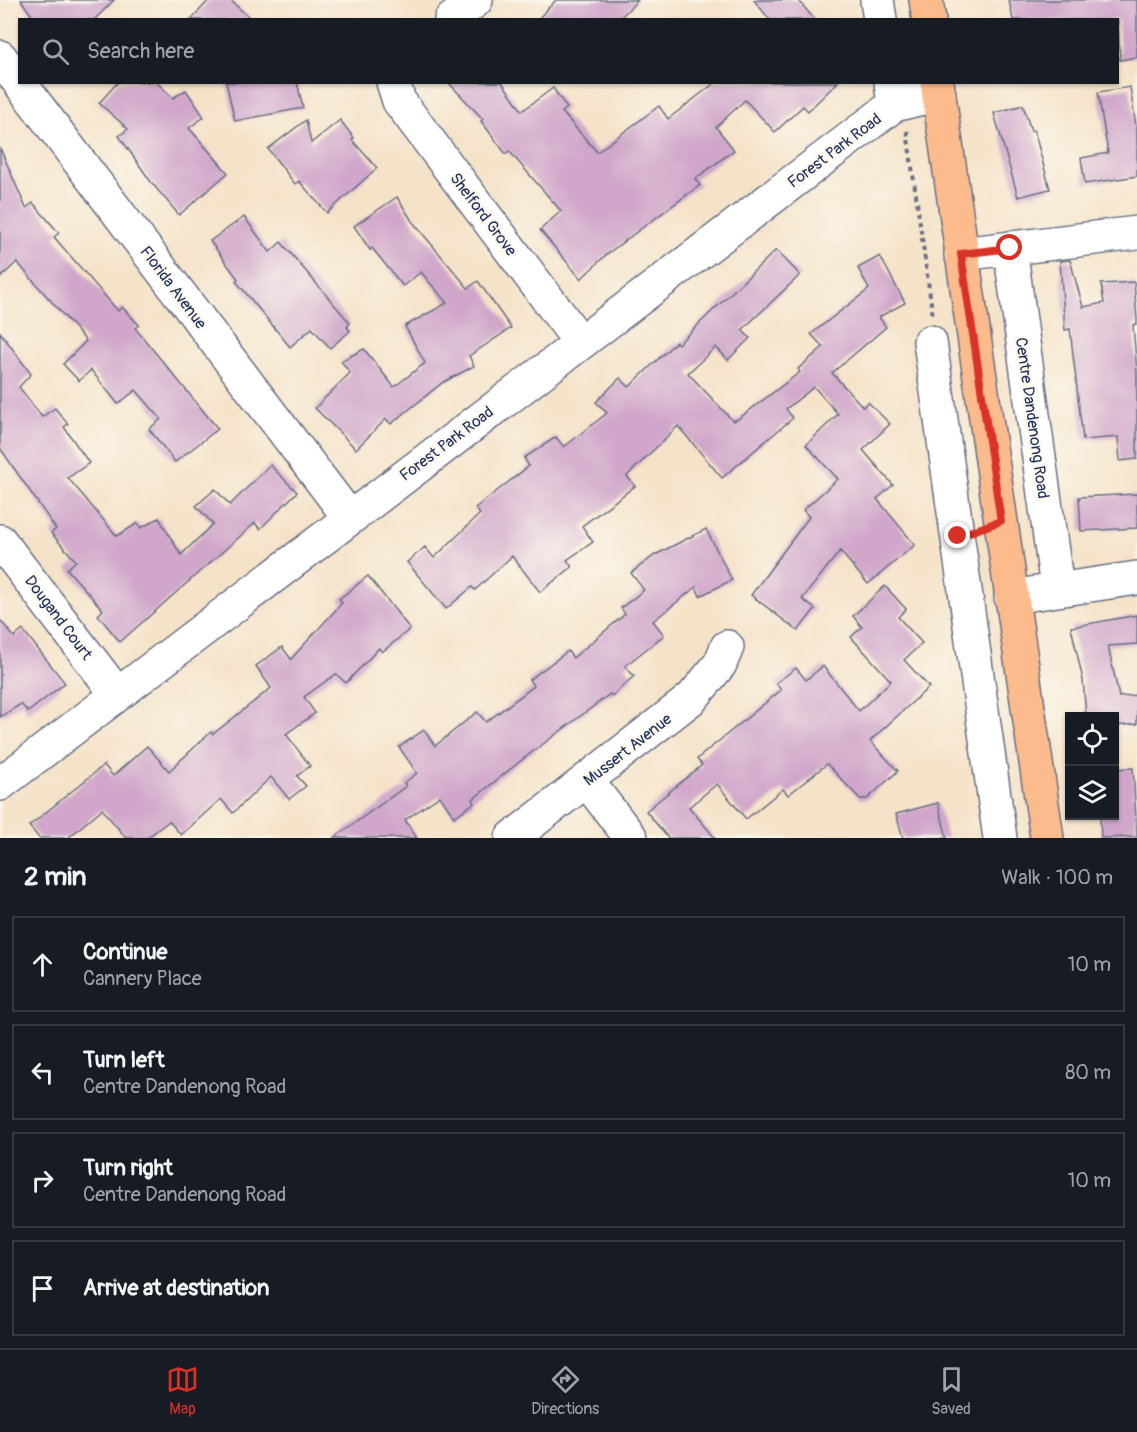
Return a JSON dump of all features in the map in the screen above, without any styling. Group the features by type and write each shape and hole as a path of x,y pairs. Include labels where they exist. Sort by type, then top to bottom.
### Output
{"main road":[{"path":"926,0 929,18"},
{"path":"938,88 1047,838"}],"street":[{"path":"454,18 476,0"},
{"path":"877,0 880,18"},
{"name":"Florida Avenue","path":"0,57 18,81"},
{"name":"Florida Avenue","path":"20,84 349,517"},
{"name":"Shelford Grove","path":"394,84 399,101 580,342"},
{"path":"897,106 938,88"},
{"name":"Forest Park Road","path":"0,784 580,342 897,106"},
{"path":"961,254 1137,233"},
{"name":"Centre Dandenong Road","path":"1010,248 1056,588"},
{"path":"930,342 1000,838"},
{"path":"958,536 1001,521"},
{"name":"Dougand Court","path":"0,541 117,694"},
{"path":"1011,597 1056,588 1137,578"},
{"name":"Mussert Avenue","path":"512,838 692,698 720,664 727,647"},
{"path":"587,781 631,838"}],"path":[{"path":"897,106 933,314 930,342"}],"building":[{"path":"21,0 114,0 96,18 34,18"},
{"path":"209,0 230,0 250,18 193,18"},
{"path":"556,0 638,0 620,18 539,18"},
{"path":"754,0 798,0 813,18 768,18"},
{"path":"1009,0 1137,0 1137,57 1120,60 1119,18 1013,18"},
{"path":"116,84 158,84 173,98 186,90 204,117 189,128 228,173 179,215 151,182 119,136 128,129 99,103"},
{"path":"226,84 297,84 303,108 235,121"},
{"path":"450,84 503,84 522,111 553,88 567,108 562,112 597,152 659,106 668,119 713,84 836,84 808,111 803,106 775,132 745,100 716,127 734,150 695,179 700,185 607,254 581,279 540,230 561,211 509,151 506,154 481,121 483,119"},
{"path":"1130,87 1137,133 1137,176 1085,184 1081,158 1108,153 1098,92"},
{"path":"1023,105 1031,131 1034,130 1050,189 1018,197 994,113"},
{"path":"306,120 311,143 340,120 354,138 352,140 377,168 327,213 299,181 295,184 268,149"},
{"path":"0,148 26,208 33,203 59,233 54,237 118,311 122,307 139,325 135,328 218,429 175,462 149,429 161,419 136,390 118,404 91,370 79,381 63,364 86,341 17,262 0,278"},
{"path":"397,197 412,221 468,288 478,281 511,328 469,356 474,366 442,383 391,424 386,419 356,449 315,408 350,373 341,361 364,349 394,387 425,363 405,326 447,303 421,272 403,286 372,248 370,250 354,226"},
{"path":"244,217 270,252 281,242 350,323 347,327 350,331 330,348 312,328 290,347 236,281 238,279 210,241"},
{"path":"776,250 800,275 742,330 750,338 728,360 716,347 688,373 733,421 738,419 800,372 798,369 823,347 811,334 869,289 858,268 880,256 905,303 879,317 886,327 832,373 863,407 868,402 890,424 863,450 893,485 877,499 915,545 868,584 840,551 802,599 815,609 798,631 751,595 809,517 803,510 838,479 806,445 838,414 814,387 786,409 793,418 722,478 678,426 627,476 635,486 582,526 593,542 567,560 572,567 540,592 512,556 475,590 472,587 446,609 407,562 425,547 434,558 480,514 475,508 529,466 524,458 556,437 564,447 607,413 596,402 620,378 629,387 676,342 678,344"},
{"path":"1070,260 1083,307 1104,303 1101,284 1134,282 1137,319 1137,324 1133,325 1137,372 1137,459 1120,461 1118,437 1083,440 1070,329 1065,330 1060,261"},
{"path":"0,332 31,374 19,387 42,417 55,408 68,424 64,427 89,463 68,478 117,536 138,523 141,528 159,518 181,555 213,524 196,506 215,489 230,505 270,465 297,492 260,529 255,523 120,642 98,615 103,610 67,569 76,561 51,533 56,529 0,448"},
{"path":"1137,494 1137,528 1081,531 1079,497"},
{"path":"706,529 732,580 700,596 696,587 653,621 664,635 625,666 634,676 612,696 610,694 523,759 472,800 474,803 454,817 440,796 405,820 417,838 334,838 406,786 404,783 417,773 399,747 424,730 435,746 477,712 486,722 534,686 529,680 568,651 573,658 625,614 621,608 644,590 631,573 655,555"},
{"path":"368,576 410,629 382,652 379,648 346,683 336,674 304,697 315,713 286,734 310,766 297,776 306,786 289,799 271,777 233,813 221,799 181,835 169,821 147,838 126,838 102,809 68,838 39,838 29,826 104,765 113,776 147,746 169,771 211,732 213,734 271,688 256,666 282,647 291,659 342,603 339,599"},
{"path":"885,586 906,609 898,617 922,643 904,660 929,687 870,741 898,771 867,799 860,799 827,764 788,795 783,789 746,819 717,784 689,807 715,838 668,838 646,811 702,765 697,759 781,690 776,683 796,668 806,680 823,666 859,711 891,681 851,637 862,627 853,616"},
{"path":"1137,615 1137,644 1108,646 1119,697 1137,695 1137,724 1119,726 1119,712 1086,712 1083,680 1071,627"},
{"path":"0,620 14,637 23,630 65,683 28,712 21,704 0,717"},
{"path":"1133,768 1137,837 1101,838 1100,820 1119,820 1119,769"},
{"path":"938,803 947,838 903,838 896,814"}],"route":[{"path":"958,536 1001,521 961,254 1010,248"}]}
